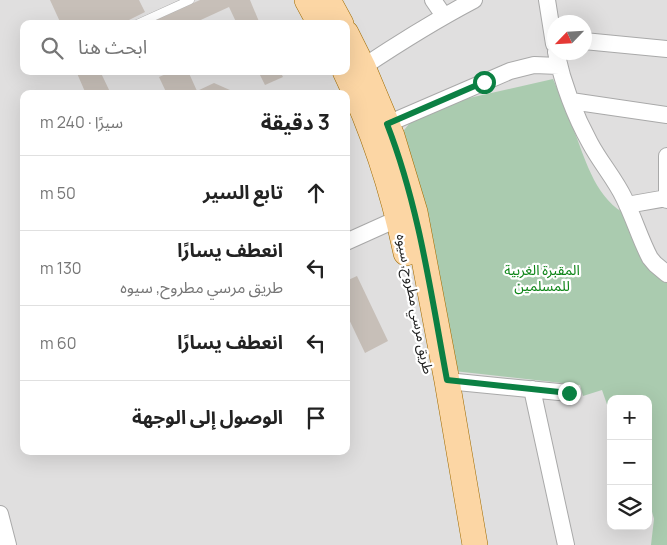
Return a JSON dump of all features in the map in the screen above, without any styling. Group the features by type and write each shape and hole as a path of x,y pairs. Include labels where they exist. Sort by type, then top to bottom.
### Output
{"main road":[{"path":"307,0 318,20"},
{"path":"328,0 339,20"},
{"name":"طريق مرسي مطروح, سيوه","path":"350,51 370,127 385,172 406,215 447,380 476,545"},
{"name":"طريق مرسي مطروح, سيوه","path":"354,69 387,124 403,172 406,215 430,379 459,545"}],"street":[{"path":"433,0 444,16"},
{"path":"354,69 474,0"},
{"path":"547,0 550,15"},
{"path":"592,41 667,50"},
{"path":"387,124 510,70 534,65 547,54"},
{"path":"560,60 571,102 589,142 615,182 650,258 667,274"},
{"path":"571,102 667,115"},
{"path":"627,205 667,199 667,156"},
{"path":"350,240 406,215"},
{"path":"447,380 569,393"},
{"path":"532,389 566,545"},
{"path":"0,514 8,545"}],"lane":[{"path":"146,20 190,0"}],"shaded area":[{"path":"0,0 667,0 667,545 0,545"}],"green space":[{"name":"المقبرة الغربية للمسلمين","path":"553,79 594,180 608,200 617,209 628,215 667,280 667,545 651,545 654,519 652,512 652,395 607,395 607,404 602,390 583,396 580,385 454,371 401,134 412,120 469,98"}],"building":[{"path":"50,0 139,0 145,12 129,20 59,20"},
{"path":"200,0 250,0 258,20 235,20 229,7 201,20 156,20"},
{"path":"78,75 102,75 109,90 84,90"},
{"path":"164,75 190,75 197,90 165,90 159,77"},
{"path":"260,75 282,75 283,77 265,85"},
{"path":"214,83 230,90 199,90"},
{"path":"357,276 388,341 365,353 350,321 350,279"}],"route":[{"path":"484,82 387,124 415,212 447,380 569,393"}]}
